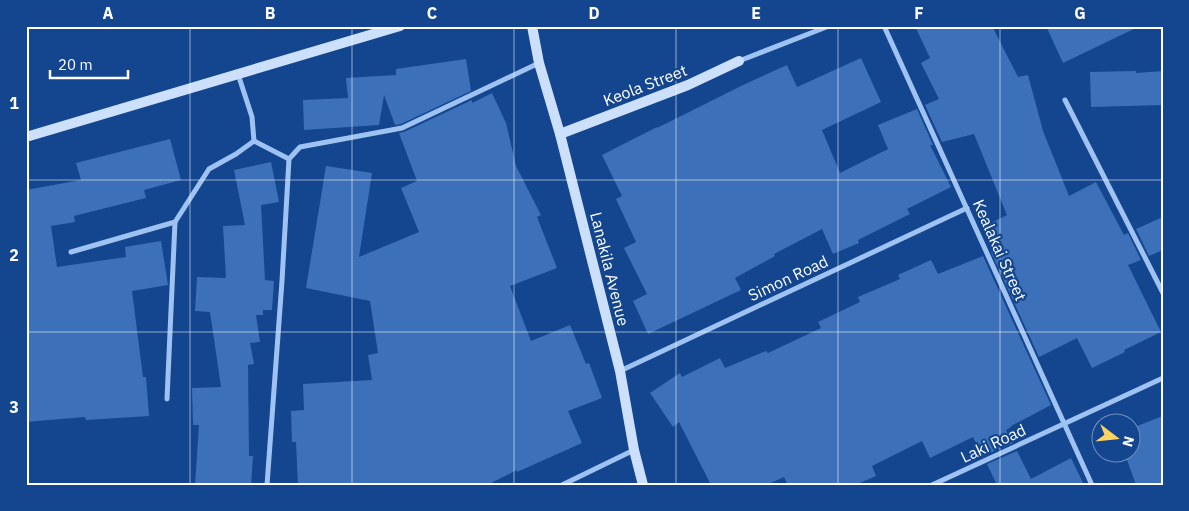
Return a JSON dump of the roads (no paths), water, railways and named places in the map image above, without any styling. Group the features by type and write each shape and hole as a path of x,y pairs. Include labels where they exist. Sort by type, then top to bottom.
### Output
{"street":[{"path":"26,137 400,26"},
{"name":"Lanakila Avenue","path":"532,26 539,63 560,134 620,371 634,450 643,485"},
{"path":"739,61 829,26"},
{"name":"Kealakai Street","path":"884,26 1092,485"},
{"name":"Keola Street","path":"560,134 688,86 739,61"},
{"path":"267,485 289,159 300,147 402,128 539,63"},
{"path":"238,74 252,117 254,141"},
{"path":"1065,100 1163,293"},
{"path":"254,141 289,159"},
{"path":"167,399 175,222 209,169 236,154 254,141"},
{"name":"Simon Road","path":"620,371 967,208"},
{"path":"71,252 175,222"},
{"name":"Laki Road","path":"932,485 1163,378"},
{"path":"562,485 634,450"}]}
